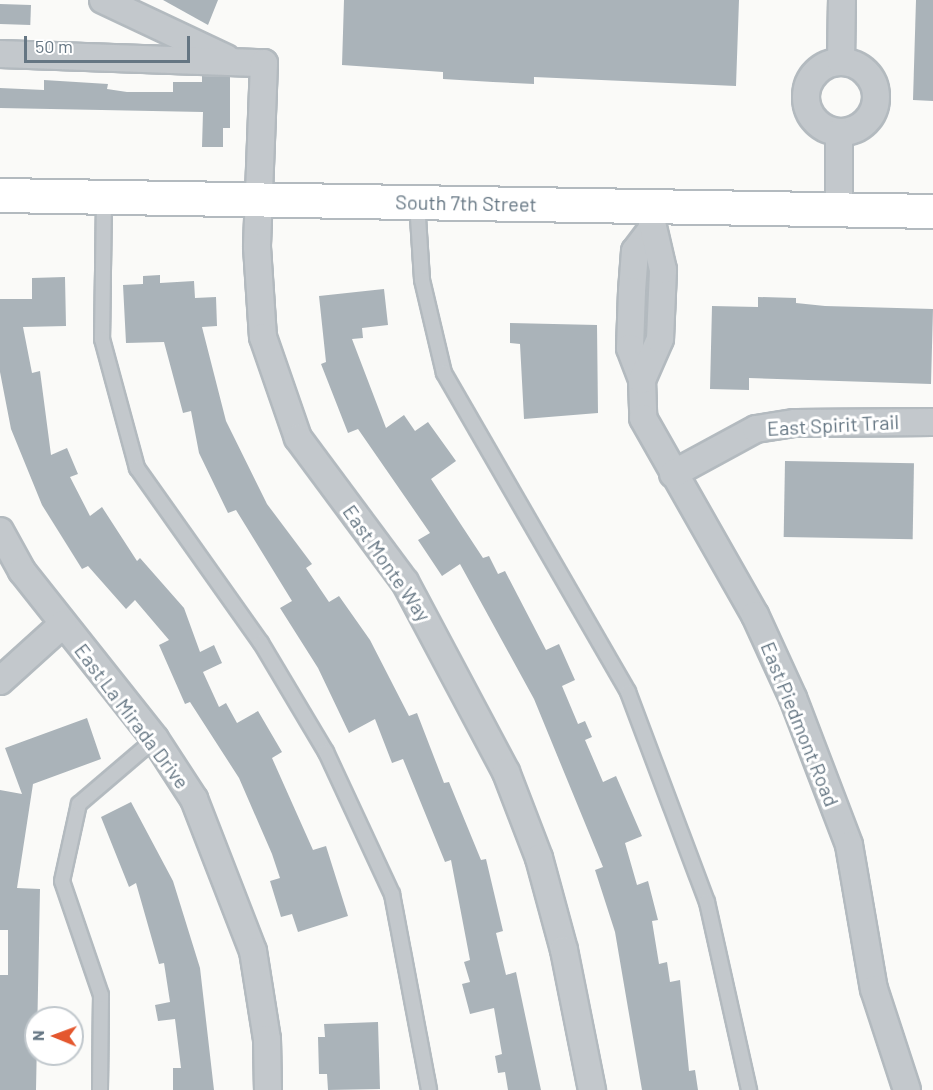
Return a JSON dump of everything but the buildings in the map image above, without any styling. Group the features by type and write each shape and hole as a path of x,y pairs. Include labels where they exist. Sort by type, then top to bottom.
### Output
{"street":[{"path":"103,0 234,62"},
{"path":"841,62 842,0"},
{"path":"0,54 234,62"},
{"name":"East Monte Way","path":"234,62 264,63 257,287 263,337 285,403 298,438 405,582 506,772 539,858 564,950 591,1090"},
{"path":"841,62 869,76 876,102 862,125 839,132 815,121 806,96 816,73 841,62"},
{"path":"839,132 839,210"},
{"name":"South 7th Street","path":"0,195 104,199 417,202 651,218 839,210 933,211"},
{"name":"East Piedmont Road","path":"651,218 635,251 632,291 630,348 642,380 643,418 755,615 849,845 874,989 907,1090"},
{"name":"East Piedmont Road","path":"642,380 660,339 663,270 651,218"},
{"name":"East Spirit Trail","path":"673,474 756,429 795,423 933,422"},
{"name":"East La Mirada Drive","path":"0,531 22,571 155,739 194,799 235,895 253,951 267,1039 268,1090"},
{"path":"0,681 63,624"}],"lane":[{"path":"104,199 102,339 136,468 261,643 335,772 392,894 429,1090"},
{"path":"417,202 422,280 444,373 628,692 707,902 749,1090"},
{"path":"632,291 662,292"},
{"path":"100,1090 101,995 62,881 79,804 155,739"}]}
